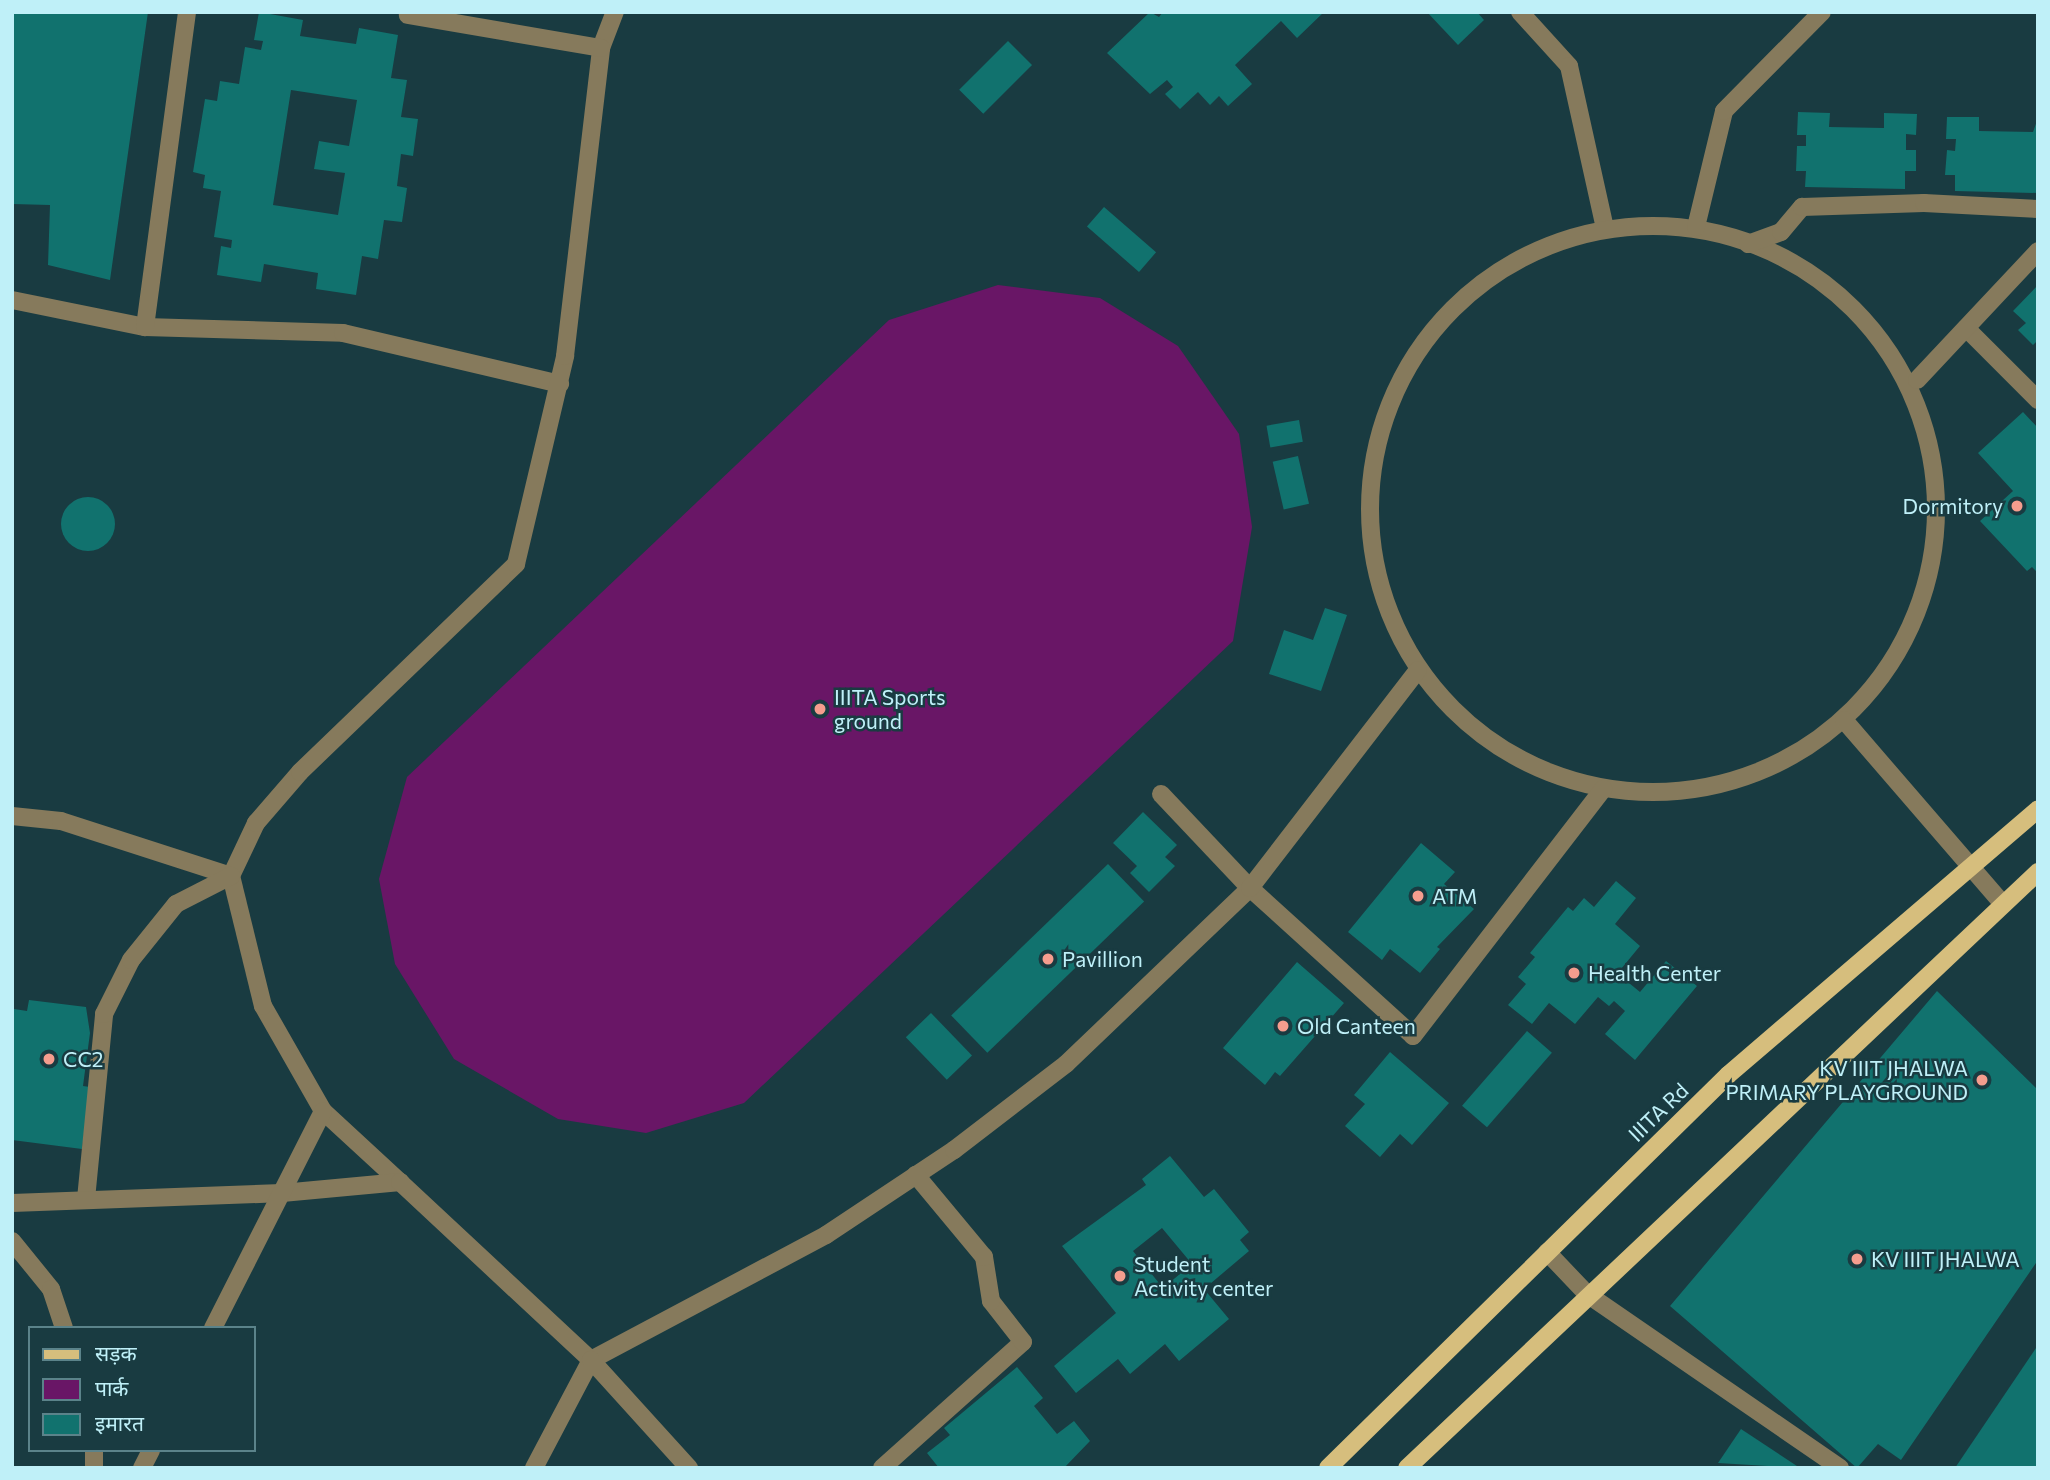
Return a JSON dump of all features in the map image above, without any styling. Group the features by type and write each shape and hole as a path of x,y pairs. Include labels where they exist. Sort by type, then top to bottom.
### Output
{"main road":[{"name":"IIITA Rd","path":"1328,1468 1728,1076 2038,809"},
{"path":"1407,1468 1587,1294 2038,872"}],"street":[{"path":"145,327 187,12"},
{"path":"86,1199 104,1014 131,960 176,904 231,876 256,823 300,772 516,564 560,384 601,48 615,12"},
{"path":"1520,12 1569,66 1605,228"},
{"path":"1696,227 1724,111 1822,12"},
{"path":"408,15 601,48"},
{"path":"1748,244 1781,232 1802,207 1924,203 2038,209"},
{"path":"1917,380 1856,309 1782,255 1696,227 1605,228 1528,254 1461,299 1410,362 1383,425 1369,517 1382,598 1418,670 1463,723 1520,762 1603,789 1654,794 1723,785 1787,760 1843,720 1900,648 1931,562 1934,471 1908,383 1917,380 2038,251"},
{"path":"12,300 145,327 343,333 560,384"},
{"path":"1966,328 2038,400"},
{"path":"534,1468 592,1360 826,1235 916,1175 1066,1064 1250,888 1418,670"},
{"path":"1843,720 2002,903"},
{"path":"1161,794 1250,888 1413,1036 1603,789"},
{"path":"12,816 61,821 231,876"},
{"path":"231,876 264,1006 323,1111 592,1360 689,1468"},
{"path":"214,1326 323,1111"},
{"path":"882,1468 1023,1342 991,1301 984,1257 916,1175"},
{"path":"12,1203 282,1193 400,1182"},
{"path":"12,1241 51,1289 63,1326"},
{"path":"1547,1252 1587,1294 1840,1468"},
{"path":"142,1468 149,1452"}],"green space":[{"name":"IIITA Sports ground","path":"998,285 1100,298 1178,346 1239,434 1252,527 1233,641 744,1103 646,1133 558,1119 454,1059 395,964 379,879 407,777 889,320"}],"building":[{"path":"12,12 148,12 110,280 48,265 50,205 12,204"},
{"path":"259,12 303,20 300,36 356,44 359,28 398,35 391,78 407,80 401,117 418,119 413,156 401,154 397,186 407,188 402,222 384,220 378,259 362,256 356,295 316,289 318,273 264,264 261,282 217,275 221,246 231,248 232,240 214,237 221,191 203,188 205,175 193,172 205,99 217,101 220,81 239,84 245,47 261,50 263,41 254,40","holes":["291,90 357,100 349,146 319,141 314,169 345,173 338,215 273,205"]},
{"path":"1150,12 1159,17 1163,12 1324,12 1297,38 1281,21 1235,65 1252,84 1228,106 1219,96 1210,105 1198,92 1180,109 1165,94 1173,87 1167,80 1150,94 1107,53"},
{"path":"1427,12 1477,12 1484,20 1458,45"},
{"path":"1008,41 1032,65 983,114 959,90"},
{"path":"1798,112 1830,113 1829,127 1884,128 1884,113 1917,114 1916,135 1906,134 1906,150 1916,150 1916,171 1905,171 1905,189 1805,187 1806,171 1796,171 1797,146 1806,146 1806,135 1797,135"},
{"path":"1947,117 1979,117 1979,131 2033,132 2038,118 2038,193 1955,191 1955,175 1945,175 1947,150 1955,151 1956,139 1946,139"},
{"path":"1104,207 1156,252 1139,272 1087,227"},
{"path":"2038,285 2038,340 2033,345 2018,330 2026,323 2013,311"},
{"name":"Dormitory","path":"2023,412 2038,428 2038,573 2032,567 2027,571 1980,521 2013,491 1978,453"},
{"path":"1299,420 1303,442 1270,447 1267,426"},
{"path":"1298,456 1309,504 1284,510 1273,462"},
{"path":"93,497 103,501 111,509 115,524 111,539 103,547 83,551 73,547 65,539 61,519 65,509 73,501"},
{"path":"1325,608 1347,615 1321,691 1269,674 1284,630 1313,640"},
{"path":"1143,812 1177,845 1165,857 1175,866 1149,892 1130,873 1137,866 1113,843"},
{"name":"ATM","path":"1421,843 1455,872 1444,884 1474,909 1437,947 1440,949 1420,973 1390,949 1382,960 1348,932"},
{"name":"Pavillion","path":"1108,864 1144,901 987,1053 951,1015"},
{"name":"Health Center","path":"1616,881 1636,898 1615,924 1640,946 1621,969 1633,978 1629,983 1640,992 1666,961 1697,986 1635,1060 1605,1034 1625,1011 1614,1001 1609,1006 1598,997 1575,1024 1549,1003 1532,1024 1508,1005 1526,984 1518,977 1535,957 1530,953 1568,907 1573,911 1584,898 1594,907"},
{"name":"Old Canteen","path":"1297,962 1344,1003 1280,1076 1275,1072 1265,1085 1223,1048"},
{"name":"KV IIIT JHALWA","path":"1937,991 2038,1090 2038,1260 1901,1460 1878,1444 1857,1468 1670,1306"},
{"name":"CC2","path":"29,1000 86,1007 90,1033 83,1086 90,1087 82,1149 12,1140 12,1024 14,1009 27,1011"},
{"path":"931,1013 972,1055 947,1080 906,1037"},
{"path":"1527,1031 1552,1053 1487,1127 1462,1106"},
{"path":"1390,1052 1449,1103 1412,1145 1400,1134 1380,1157 1345,1126 1365,1104 1354,1095"},
{"name":"Student Activity center","path":"1170,1156 1204,1197 1214,1189 1249,1232 1240,1240 1249,1251 1204,1289 1229,1319 1179,1361 1165,1344 1130,1374 1118,1359 1076,1393 1054,1366 1116,1313 1062,1246 1146,1185 1142,1179","holes":["1162,1228 1192,1264 1163,1288 1133,1251"]},
{"path":"2038,1345 2038,1468 1955,1468"},
{"path":"1017,1367 1043,1398 1034,1406 1057,1434 1074,1421 1090,1441 1064,1468 939,1468 927,1453 950,1435 944,1428"},
{"path":"1741,1429 1800,1468 1718,1463"}],"place":[{"name":"Dormitory","path":"2017,506"},
{"name":"IIITA Sports ground","path":"820,709"},
{"name":"ATM","path":"1418,896"},
{"name":"Pavillion","path":"1048,959"},
{"name":"Health Center","path":"1574,973"},
{"name":"Old Canteen","path":"1283,1026"},
{"name":"CC2","path":"49,1059"},
{"name":"KV IIIT JHALWA PRIMARY PLAYGROUND","path":"1982,1080"},
{"name":"KV IIIT JHALWA","path":"1857,1259"},
{"name":"Student Activity center","path":"1120,1276"}]}
